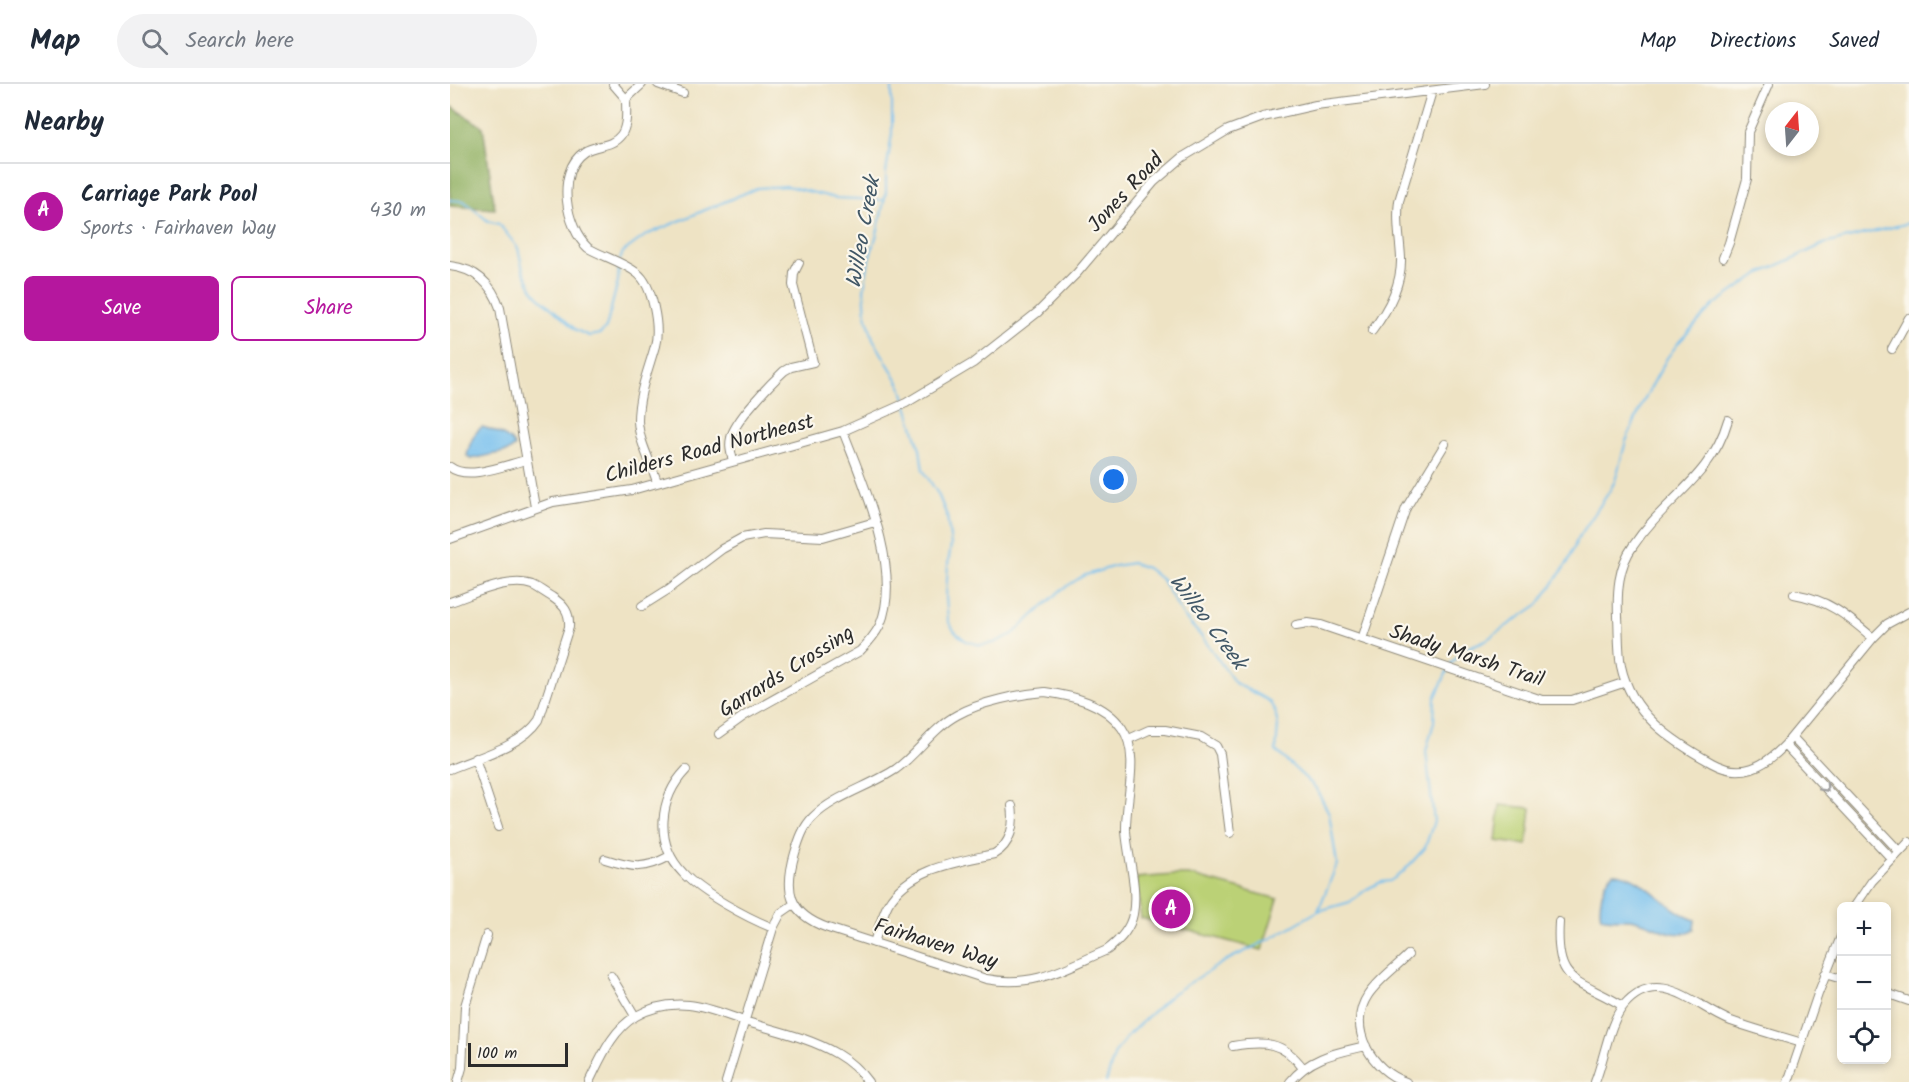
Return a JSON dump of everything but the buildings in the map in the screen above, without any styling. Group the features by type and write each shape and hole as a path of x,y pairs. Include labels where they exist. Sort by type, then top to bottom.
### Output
{"street":[{"path":"613,84 626,99 625,126 620,135 607,145 584,153 574,165 566,187 566,199 577,236 588,248 625,266 642,278 651,296 655,316 655,345 642,386 638,419 643,443 657,482"},
{"path":"626,99 642,84"},
{"path":"658,84 684,93"},
{"name":"Jones Road","path":"906,403 973,363 1038,312 1077,273 1154,182 1183,157 1211,139 1246,123 1316,105 1485,84"},
{"path":"1723,258 1747,180 1748,132 1769,84"},
{"path":"1372,331 1391,301 1398,284 1401,259 1399,201 1432,91"},
{"path":"733,461 730,448 731,437 738,422 784,371 813,362 793,285 794,273 799,263"},
{"path":"450,266 467,269 484,280 496,297 500,308 535,507"},
{"path":"1892,349 1909,318"},
{"name":"Childers Road Northeast","path":"450,539 535,507 561,500 620,492 843,431 906,403"},
{"path":"1728,420 1720,443 1707,464 1640,535 1624,562 1619,580 1617,598 1619,654 1626,682 1639,706 1656,727 1719,767 1737,770 1756,768 1772,759 1785,745 1873,638 1887,624 1909,612"},
{"name":"Garrards Crossing","path":"719,734 744,716 851,656 869,642 880,625 885,597 884,550 843,431"},
{"path":"1362,639 1406,508 1445,444"},
{"path":"450,467 462,473 472,473 526,460"},
{"path":"642,606 669,589 722,549 742,538 765,534 823,537 875,522"},
{"path":"450,602 503,584 521,583 531,585 560,603 568,612 570,619 539,720 534,728 516,741 450,769"},
{"path":"1794,594 1830,605 1873,638"},
{"name":"Shady Marsh Trail","path":"1296,625 1308,623 1321,625 1542,700 1572,699 1626,682"},
{"path":"726,1082 773,928 781,913 794,904 788,883 800,837 813,817 828,806 896,769 945,723 966,710 1032,693 1059,694 1101,708 1118,722 1129,739 1157,729 1201,737 1216,746 1220,754 1230,833"},
{"path":"1792,737 1899,851"},
{"name":"Fairhaven Way","path":"794,904 799,912 816,924 986,979 1011,982 1045,977 1107,950 1115,944 1131,922 1134,903 1126,832 1131,757 1129,739"},
{"path":"1785,745 1892,859"},
{"path":"475,758 498,827"},
{"path":"687,770 673,787 665,810 664,833 670,856 683,874 693,882 747,917 773,928"},
{"path":"874,943 889,904 905,884 936,869 1001,850 1011,832 1014,820 1012,806"},
{"path":"1859,902 1872,881 1909,842"},
{"path":"605,859 632,867 642,867 655,864 670,856"},
{"path":"1559,922 1558,952 1567,972 1580,984 1623,1006"},
{"path":"458,1082 462,1068 465,1006 487,935"},
{"path":"1788,1082 1837,946"},
{"path":"1406,1082 1390,1075 1380,1067 1366,1046 1360,1023 1365,1001 1374,988 1408,956"},
{"path":"1826,974 1837,977"},
{"path":"611,976 635,1016"},
{"path":"1595,1082 1616,1018 1623,1006 1632,997 1656,988 1682,993 1730,1020 1802,1043"},
{"path":"1891,994 1909,1001"},
{"path":"588,1082 614,1036 635,1016 657,1007 680,1004 703,1007 830,1050 853,1066 867,1082"},
{"path":"1233,1046 1256,1042 1274,1045 1289,1053 1303,1068"},
{"path":"1290,1082 1303,1068 1325,1056 1366,1046"}],"green space":[{"path":"450,106 483,127 495,209 450,206"},
{"path":"1500,805 1531,808 1527,845 1496,841"},
{"path":"1189,875 1278,899 1262,950 1141,918 1136,878"}],"water":[{"path":"482,427 505,436 515,446 509,451 471,459 467,456 470,444"},
{"path":"1613,873 1634,879 1685,916 1695,920 1694,929 1686,933 1670,933 1630,919 1601,917 1602,894 1606,882"}],"waterway":[{"name":"Willeo Creek","path":"892,84 892,133 886,173 886,192 869,259 864,290 866,314 873,339 901,386 920,449 923,470 938,494 947,516 951,545 946,597 948,621 955,632 966,641 980,645 994,643 1013,634 1061,590 1083,576 1132,563 1147,568 1162,580 1184,617 1203,638 1235,683 1269,701 1275,711 1278,726 1276,751 1315,787 1329,813 1337,864 1318,911 1270,939 1225,961 1172,994 1128,1035 1115,1053 1106,1082"},
{"path":"620,260 623,252 646,235 757,188 787,186 835,198 882,200"},
{"path":"450,200 464,201 488,221 499,224 518,248 523,270 538,296 576,330 589,336 600,334 606,328 618,281 619,265"},
{"path":"1318,911 1350,902 1367,889 1381,882 1390,881 1402,873 1425,848 1434,821 1426,751 1434,722 1435,698 1451,663 1467,648 1486,640 1539,604 1568,562 1577,540 1615,481 1626,441 1644,400 1667,358 1679,342 1714,305 1757,275 1824,244 1909,223"}],"place":[{"name":"Carriage Park Pool","path":"1171,909"}]}
